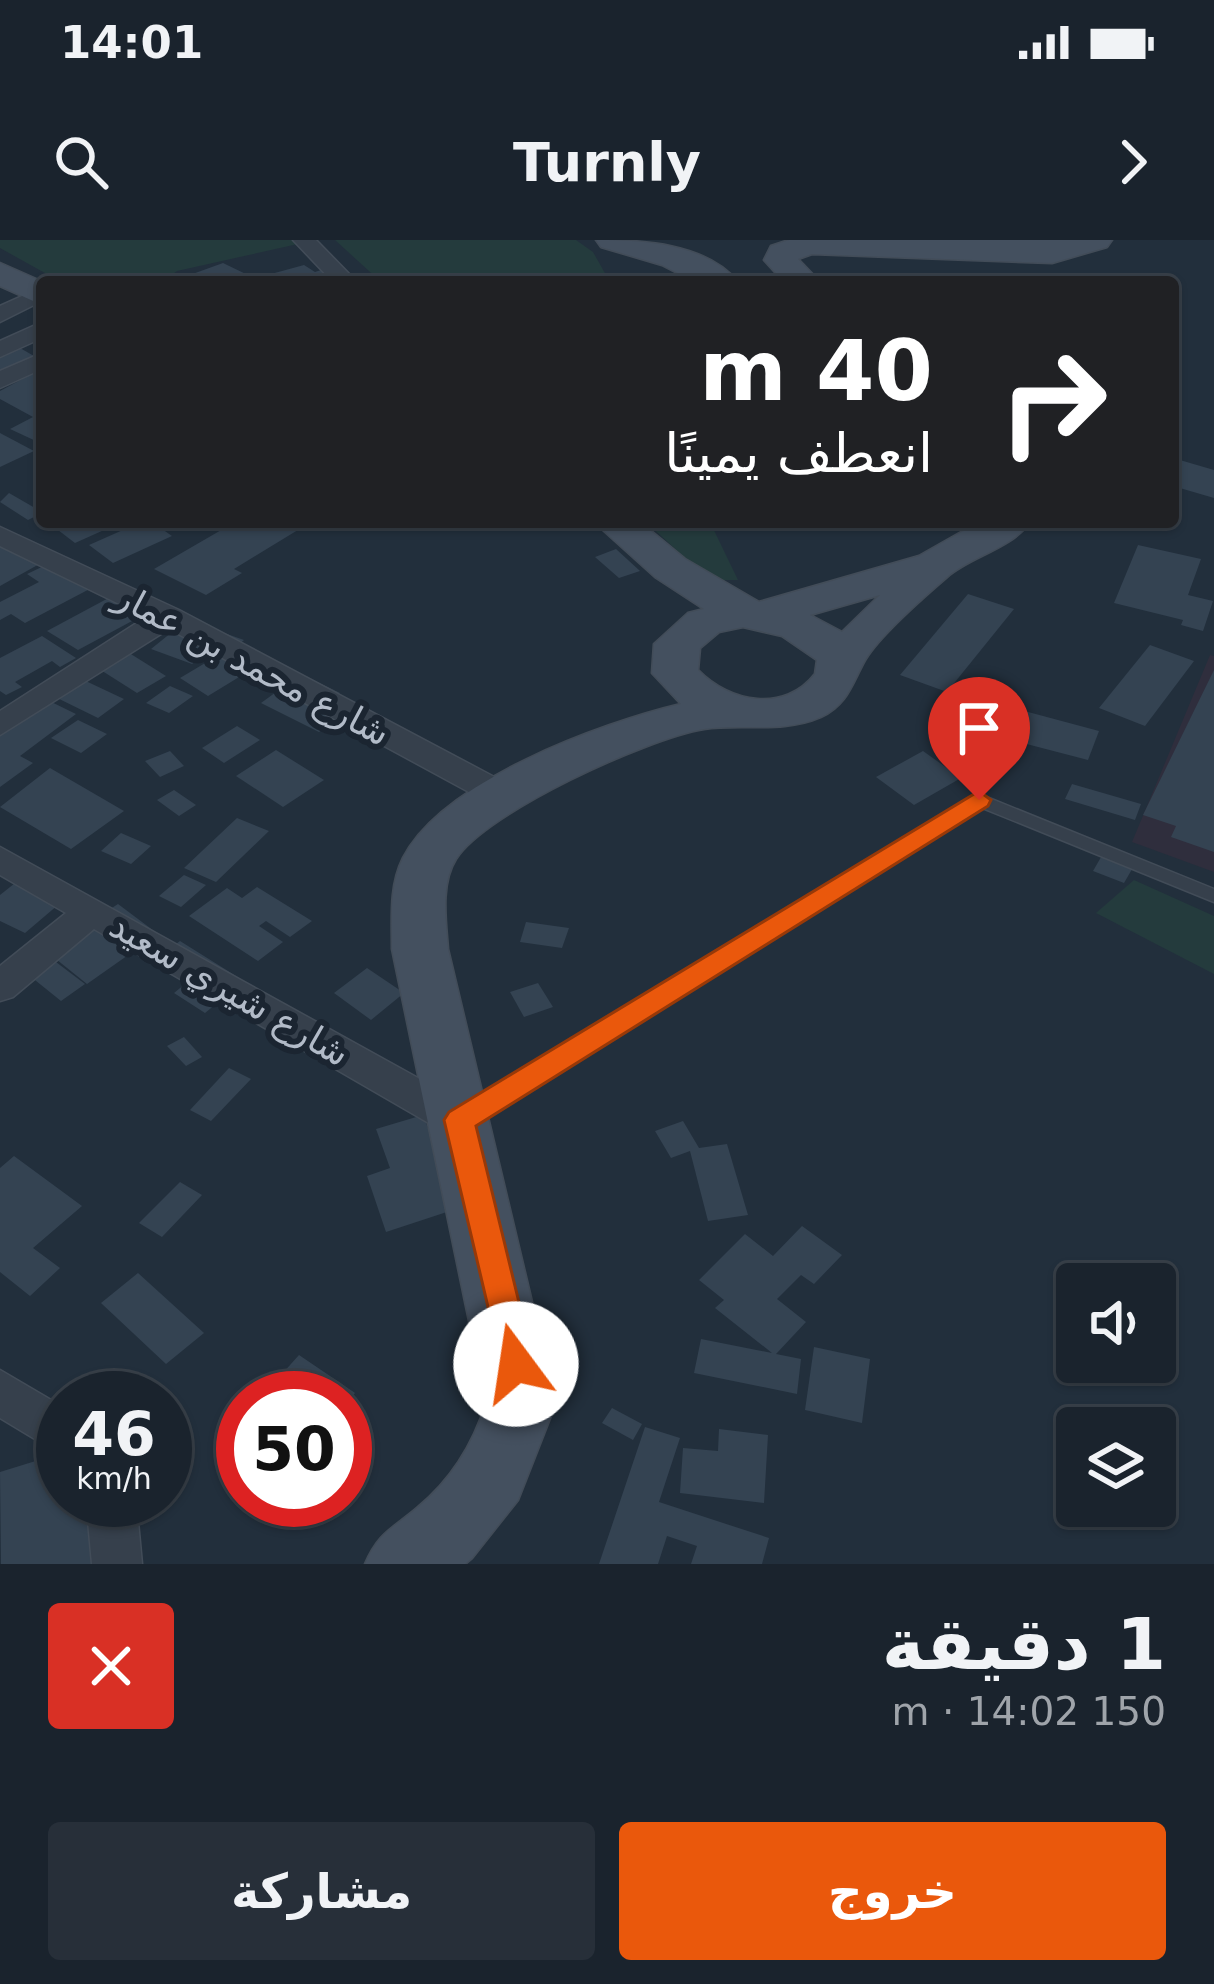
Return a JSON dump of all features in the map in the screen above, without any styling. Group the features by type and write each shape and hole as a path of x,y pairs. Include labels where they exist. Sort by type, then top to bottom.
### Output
{"main road":[{"path":"611,240 674,258 709,276"},
{"path":"797,276 780,260 784,253 809,244 1052,253 1096,240"},
{"path":"0,273 36,292"},
{"path":"622,528 670,568 754,615 806,626 821,636 838,662"},
{"path":"603,747 654,696 681,644 754,615 934,565 999,528"},
{"path":"403,1564 439,1542 472,1510 505,1455 520,1403 420,950 418,899 435,848 503,796 603,747 701,714 805,706 824,694 836,679 838,662 934,565"},
{"path":"670,568 681,644 675,673 703,700 750,713"}],"street":[{"path":"304,240 340,276"},
{"path":"0,315 36,296"},
{"path":"0,350 36,331"},
{"path":"0,381 36,364"},
{"name":"شارع محمد بن عمار","path":"1,536 168,616 503,796"},
{"path":"0,725 168,616"},
{"name":"شارع شيري سعيد","path":"0,859 460,1120"},
{"path":"0,987 94,910"},
{"path":"0,1391 36,1416"},
{"path":"114,1527 117,1564"}],"lane":[{"path":"460,1120 979,800 1214,896"}],"shaded area":[{"path":"1210,655 1214,656 1214,872 1132,842"}],"green space":[{"path":"0,240 316,240 170,276 50,276 0,248"},
{"path":"335,240 576,240 593,252 607,276 374,276"},
{"path":"653,528 713,528 738,580 709,580"},
{"path":"1134,880 1214,916 1214,974 1096,913"}],"building":[{"path":"223,263 250,276 187,276"},
{"path":"304,265 334,276 274,276"},
{"path":"20,348 34,356 0,370 0,356"},
{"path":"36,372 36,441 10,429 33,417 0,399 0,391"},
{"path":"0,433 34,451 0,467"},
{"path":"1179,460 1214,470 1214,498 1179,488"},
{"path":"9,493 36,509 36,516 28,520 0,502"},
{"path":"63,528 109,528 75,543 58,530"},
{"path":"127,528 161,528 172,536 113,563 89,545"},
{"path":"225,528 301,528 234,569 242,573 206,595 154,569"},
{"path":"7,543 43,562 0,586 0,547"},
{"path":"1138,545 1201,559 1188,595 1213,601 1203,631 1181,625 1183,620 1114,603"},
{"path":"616,549 640,571 619,578 595,557"},
{"path":"48,564 101,583 25,623 11,614 0,620 0,602 39,582 27,574"},
{"path":"129,587 160,606 78,650 47,631"},
{"path":"968,594 1014,609 947,692 900,675"},
{"path":"187,620 244,640 224,657 249,671 208,696 180,678 217,656 206,652 192,664 151,649"},
{"path":"42,636 76,658 60,667 52,661 15,682 22,687 6,695 0,691 0,658"},
{"path":"1150,645 1194,661 1145,726 1099,708"},
{"path":"126,651 166,676 137,693 96,667"},
{"path":"271,659 340,693 333,698 351,707 319,732 261,703 283,687"},
{"path":"1214,670 1214,852 1171,837 1176,826 1143,815"},
{"path":"73,675 124,699 98,718 47,693"},
{"path":"170,686 193,696 169,713 146,703"},
{"path":"37,695 76,714 20,756 33,763 0,787 0,720"},
{"path":"983,700 1099,731 1088,760 969,729"},
{"path":"78,720 107,734 81,753 51,738"},
{"path":"237,726 260,740 224,763 202,748"},
{"path":"276,750 324,780 283,807 236,776"},
{"path":"170,751 184,766 160,777 145,761"},
{"path":"923,751 961,778 914,805 876,777"},
{"path":"50,768 124,811 71,849 0,807"},
{"path":"1072,784 1141,804 1135,820 1065,799"},
{"path":"174,790 196,805 179,816 157,800"},
{"path":"237,818 269,831 216,882 184,868"},
{"path":"121,833 151,846 131,864 101,851"},
{"path":"1104,852 1135,864 1124,883 1093,871"},
{"path":"29,872 72,893 25,933 0,921 0,895"},
{"path":"184,875 206,885 181,907 159,896"},
{"path":"257,887 312,921 290,937 266,921 259,926 283,942 258,961 189,916 227,888 242,898"},
{"path":"118,904 158,934 87,984 46,951"},
{"path":"526,922 569,928 562,948 520,942"},
{"path":"180,941 244,981 205,1013 174,993 196,975 163,954"},
{"path":"48,956 85,984 61,1001 25,972"},
{"path":"367,968 404,993 371,1020 334,993"},
{"path":"538,983 553,1007 524,1017 510,992"},
{"path":"184,1037 202,1057 186,1066 167,1046"},
{"path":"229,1068 251,1079 211,1121 190,1110"},
{"path":"423,1115 459,1208 386,1232 367,1176 390,1168 376,1129"},
{"path":"683,1121 699,1148 727,1144 748,1215 708,1221 690,1151 671,1158 655,1131"},
{"path":"14,1156 82,1206 33,1248 60,1268 30,1296 0,1272 0,1168"},
{"path":"180,1182 202,1195 162,1237 139,1223"},
{"path":"802,1226 842,1255 814,1284 801,1275 777,1299 806,1322 776,1354 801,1359 797,1394 694,1373 701,1339 772,1353 715,1308 724,1300 699,1280 745,1234 773,1256"},
{"path":"138,1273 204,1333 166,1364 101,1303"},
{"path":"814,1347 870,1359 862,1423 805,1410"},
{"path":"299,1355 323,1371 285,1371"},
{"path":"612,1408 642,1424 633,1440 602,1423"},
{"path":"645,1427 680,1438 659,1502 769,1538 762,1564 691,1564 697,1546 667,1536 658,1564 599,1564"},
{"path":"719,1429 768,1435 764,1503 680,1493 683,1448 718,1451"},
{"path":"36,1461 36,1527 93,1527 98,1564 1,1564 0,1472"}],"route":[{"path":"516,1364 460,1120 979,800"}]}
